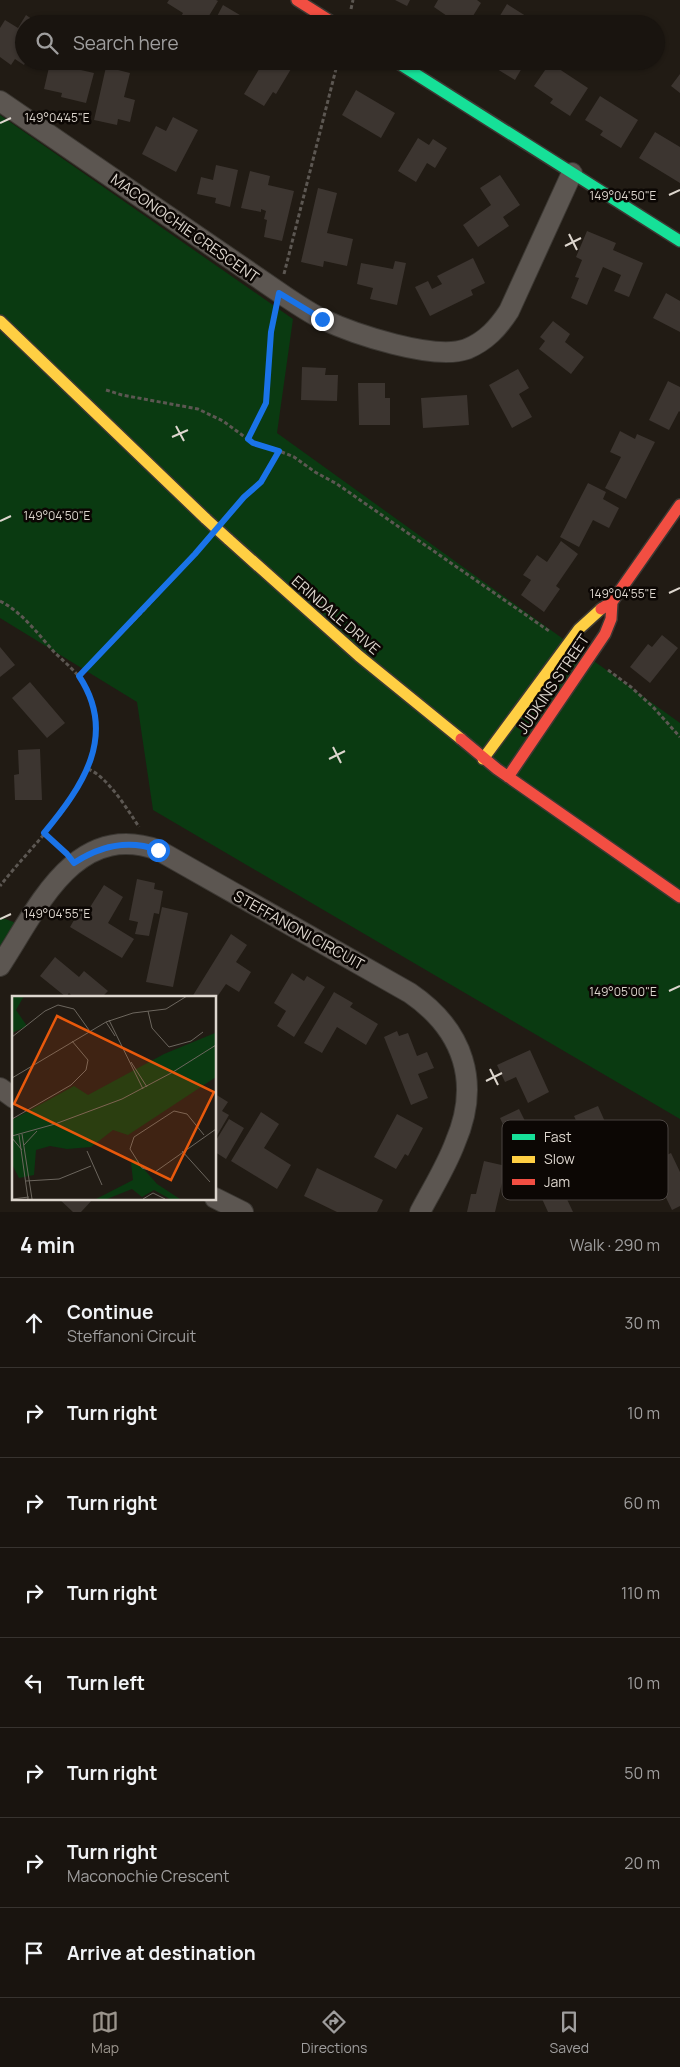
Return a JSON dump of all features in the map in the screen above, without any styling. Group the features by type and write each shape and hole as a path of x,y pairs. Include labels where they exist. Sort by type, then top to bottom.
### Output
{"street":[{"path":"297,0 321,15"},
{"path":"409,70 680,241"},
{"name":"MACONOCHIE CRESCENT","path":"0,101 279,293 322,319 362,334 428,350 447,352 466,349 484,340 499,327 509,311 572,172"},
{"name":"ERINDALE DRIVE","path":"0,321 206,520 359,656 508,777 680,897"},
{"name":"JUDKINS STREET","path":"483,758 579,629 612,602 680,505"},
{"name":"JUDKINS STREET","path":"508,777 605,634 611,618 612,602"},
{"name":"STEFFANONI CIRCUIT","path":"0,966 54,883 74,863 90,853 113,845 136,844 158,850 410,993 424,1002 454,1036 464,1065 467,1096 465,1112 455,1143 420,1212"},
{"path":"0,1088 12,1097"},
{"path":"216,1199 243,1212"},
{"path":"206,1212 213,1200"}],"path":[{"path":"248,439 266,403 271,332 279,293 336,70"},
{"path":"103,389 122,395 198,409 223,421 253,443 294,457 315,472 337,484 568,645"},
{"path":"226,518 244,497 261,482 279,451"},
{"path":"79,676 143,611 208,540"},
{"path":"0,601 18,615 79,676 88,691 97,722 94,748 88,769 75,793 0,886"},
{"path":"588,658 631,687 653,707 680,737"},
{"path":"88,769 96,774 120,798 140,829"},
{"path":"44,833 74,863"}],"green space":[{"path":"0,115 293,319 277,433 680,723 680,1119 153,810 137,702 0,618"},
{"path":"0,917 19,924 0,971"}],"building":[{"path":"169,0 218,1 209,15 182,15 183,13 167,3"},
{"path":"395,0 410,0 407,6"},
{"path":"438,0 477,0 481,3 474,15 446,15 434,7"},
{"path":"507,4 524,15 500,15"},
{"path":"223,5 240,15 218,15"},
{"path":"5,20 15,26 15,59 11,65 0,57 0,28"},
{"path":"48,70 81,70 94,73 86,103 61,97 62,93 44,89"},
{"path":"105,70 118,70 130,73 124,97 135,100 130,122 118,119 117,125 94,120"},
{"path":"259,70 290,70 276,94 273,92 264,106 244,94"},
{"path":"499,70 521,70 515,80"},
{"path":"545,70 561,70 588,88 570,116 550,103 553,99 534,86"},
{"path":"680,74 680,93 671,86"},
{"path":"356,90 395,113 381,138 342,115"},
{"path":"600,96 638,120 621,148 600,135 603,131 585,120"},
{"path":"173,117 198,130 176,172 142,154 156,126 166,131"},
{"path":"655,132 680,147 680,183 639,158"},
{"path":"418,138 429,145 433,139 447,148 435,168 427,163 416,182 398,171"},
{"path":"216,165 238,170 230,207 215,203 216,198 197,194 201,177 213,180"},
{"path":"250,171 270,176 268,185 294,191 282,241 264,237 267,220 264,219 266,211 261,209 261,212 241,208"},
{"path":"500,175 520,205 503,217 509,226 478,247 463,225 491,205 480,188"},
{"path":"318,188 337,193 327,233 353,239 347,266 324,261 323,267 301,262"},
{"path":"587,231 616,243 613,250 643,263 629,297 614,291 621,275 603,267 587,305 571,298 579,278 575,277 582,260 576,257"},
{"path":"473,258 485,283 471,290 473,295 430,316 415,287 428,281 432,289 442,284 437,276"},
{"path":"395,261 406,263 397,305 370,299 373,288 357,284 361,263 393,269"},
{"path":"666,293 680,301 680,332 653,318"},
{"path":"553,321 570,334 565,342 584,357 571,374 539,349 545,341 540,337"},
{"path":"302,367 326,368 325,375 338,375 337,401 301,400"},
{"path":"518,369 529,388 519,394 532,417 512,428 489,385"},
{"path":"668,381 680,387 680,412 669,430 649,420"},
{"path":"358,383 385,383 385,398 390,398 390,425 359,425"},
{"path":"467,395 469,425 423,428 421,398"},
{"path":"620,431 635,439 637,434 655,442 626,499 605,488 621,457 610,452"},
{"path":"588,483 606,492 603,499 619,508 609,528 593,520 579,547 560,537"},
{"path":"561,541 578,554 556,586 560,589 544,612 521,595 531,580 523,575 537,555 547,562"},
{"path":"662,635 678,648 650,683 630,667 648,644 652,647"},
{"path":"0,647 15,665 0,677"},
{"path":"30,682 65,723 47,738 12,698"},
{"path":"40,749 42,800 15,800 14,775 19,774 18,750"},
{"path":"137,879 155,883 154,889 163,891 159,914 154,913 149,936 135,934 138,922 129,920"},
{"path":"104,885 123,897 108,923 134,939 122,958 70,927 81,908 87,912"},
{"path":"162,907 188,913 173,987 146,982"},
{"path":"231,934 247,945 236,962 251,972 239,992 226,984 216,999 216,996 193,996"},
{"path":"55,957 79,977 84,971 108,991 103,996 72,996 69,993 65,996 40,976"},
{"path":"292,973 304,981 307,976 325,987 294,1037 277,1026 286,1011 274,1003"},
{"path":"334,992 353,1003 350,1007 378,1024 366,1045 337,1027 322,1053 304,1043"},
{"path":"397,1031 399,1036 408,1033 417,1056 427,1052 434,1068 418,1074 428,1098 411,1105 384,1037"},
{"path":"530,1050 549,1092 528,1103 516,1077 505,1082 497,1065"},
{"path":"216,1095 228,1102 222,1111 229,1115 216,1137"},
{"path":"598,1106 604,1120 576,1120 574,1116"},
{"path":"519,1109 524,1120 502,1120 502,1122 500,1118"},
{"path":"261,1112 279,1124 264,1148 291,1165 277,1189 231,1161"},
{"path":"397,1114 423,1128 408,1156 405,1154 396,1169 374,1157"},
{"path":"229,1119 244,1128 226,1159 216,1153 216,1140"},
{"path":"671,1153 680,1172 680,1206 672,1210 667,1200 668,1154"},
{"path":"484,1161 502,1165 502,1183 495,1212 467,1212 471,1194 476,1194"},
{"path":"317,1168 383,1200 377,1212 337,1212 304,1196"},
{"path":"60,1200 92,1200 81,1212 73,1212"},
{"path":"543,1200 567,1200 573,1212 548,1212"}],"traffic: fast":[{"path":"409,70 680,241"}],"traffic: slow":[{"path":"0,321 206,519"},
{"path":"206,519 228,539"},
{"path":"228,539 359,656 461,739"},
{"path":"483,759 579,629 601,609"}],"traffic: jam":[{"path":"297,0 321,15"},
{"path":"601,609 612,602 680,505"},
{"path":"508,777 605,634 611,619 612,602"},
{"path":"461,739 497,769 680,897"}],"route":[{"path":"158,850 136,844 113,845 90,853 74,863 44,833 83,780 94,748 97,722 88,691 79,676 143,611 244,497 261,482 273,465 279,451 253,443 248,439 266,403 271,332 279,293 322,319"}]}
